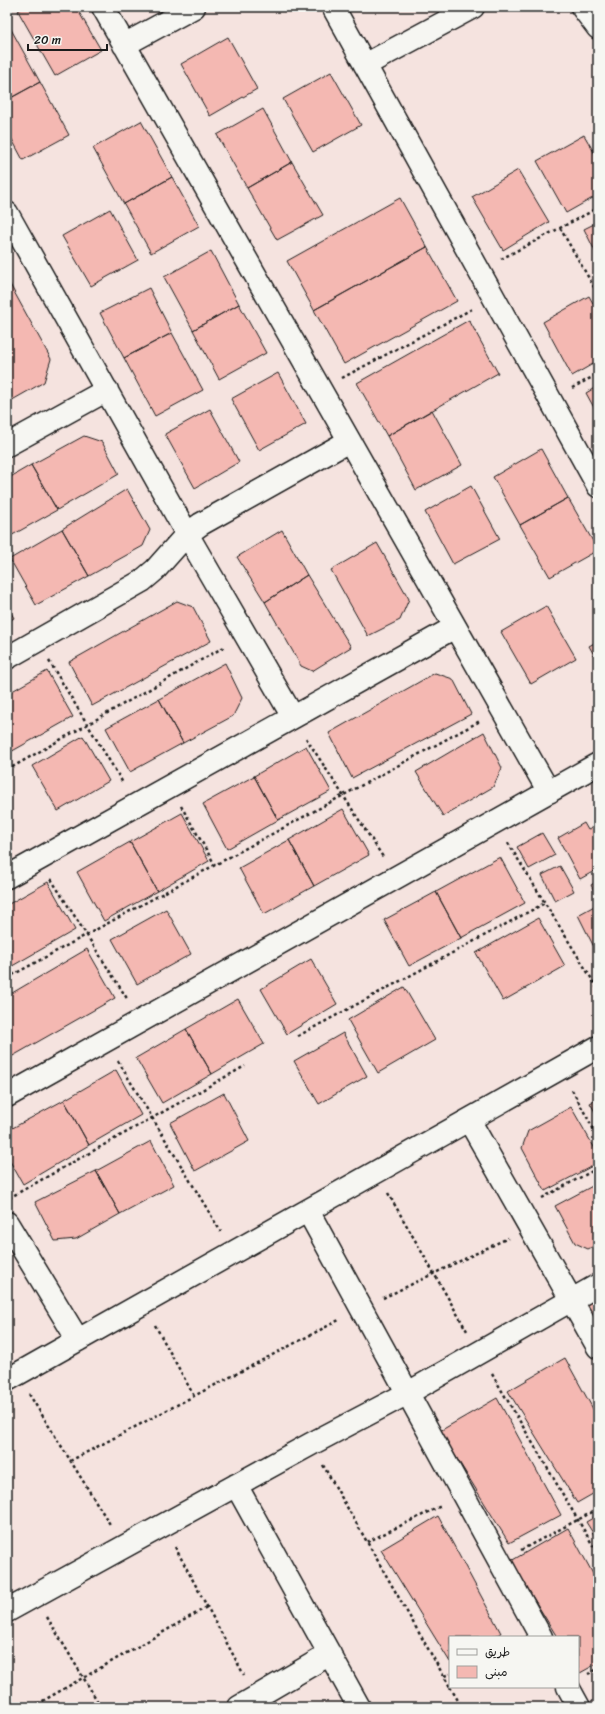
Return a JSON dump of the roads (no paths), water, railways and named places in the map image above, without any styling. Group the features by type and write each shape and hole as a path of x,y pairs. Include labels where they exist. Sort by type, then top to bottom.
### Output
{"street":[{"path":"103,7 549,792"},
{"path":"124,45 194,7"},
{"path":"332,7 598,486"},
{"path":"365,65 473,7"},
{"path":"582,7 598,28"},
{"path":"7,212 292,717"},
{"path":"7,445 107,390"},
{"path":"7,658 142,581 155,570 188,534 216,514 349,441"},
{"path":"7,877 455,627"},
{"path":"7,1096 598,764"},
{"path":"12,1377 598,1047"},
{"path":"469,1120 598,1347"},
{"path":"308,1211 540,1636"},
{"path":"7,1223 78,1340"},
{"path":"7,1612 236,1485 408,1393 598,1285"},
{"path":"236,1485 359,1707"},
{"path":"248,1702 330,1654"},
{"path":"569,1688 579,1707"}]}
